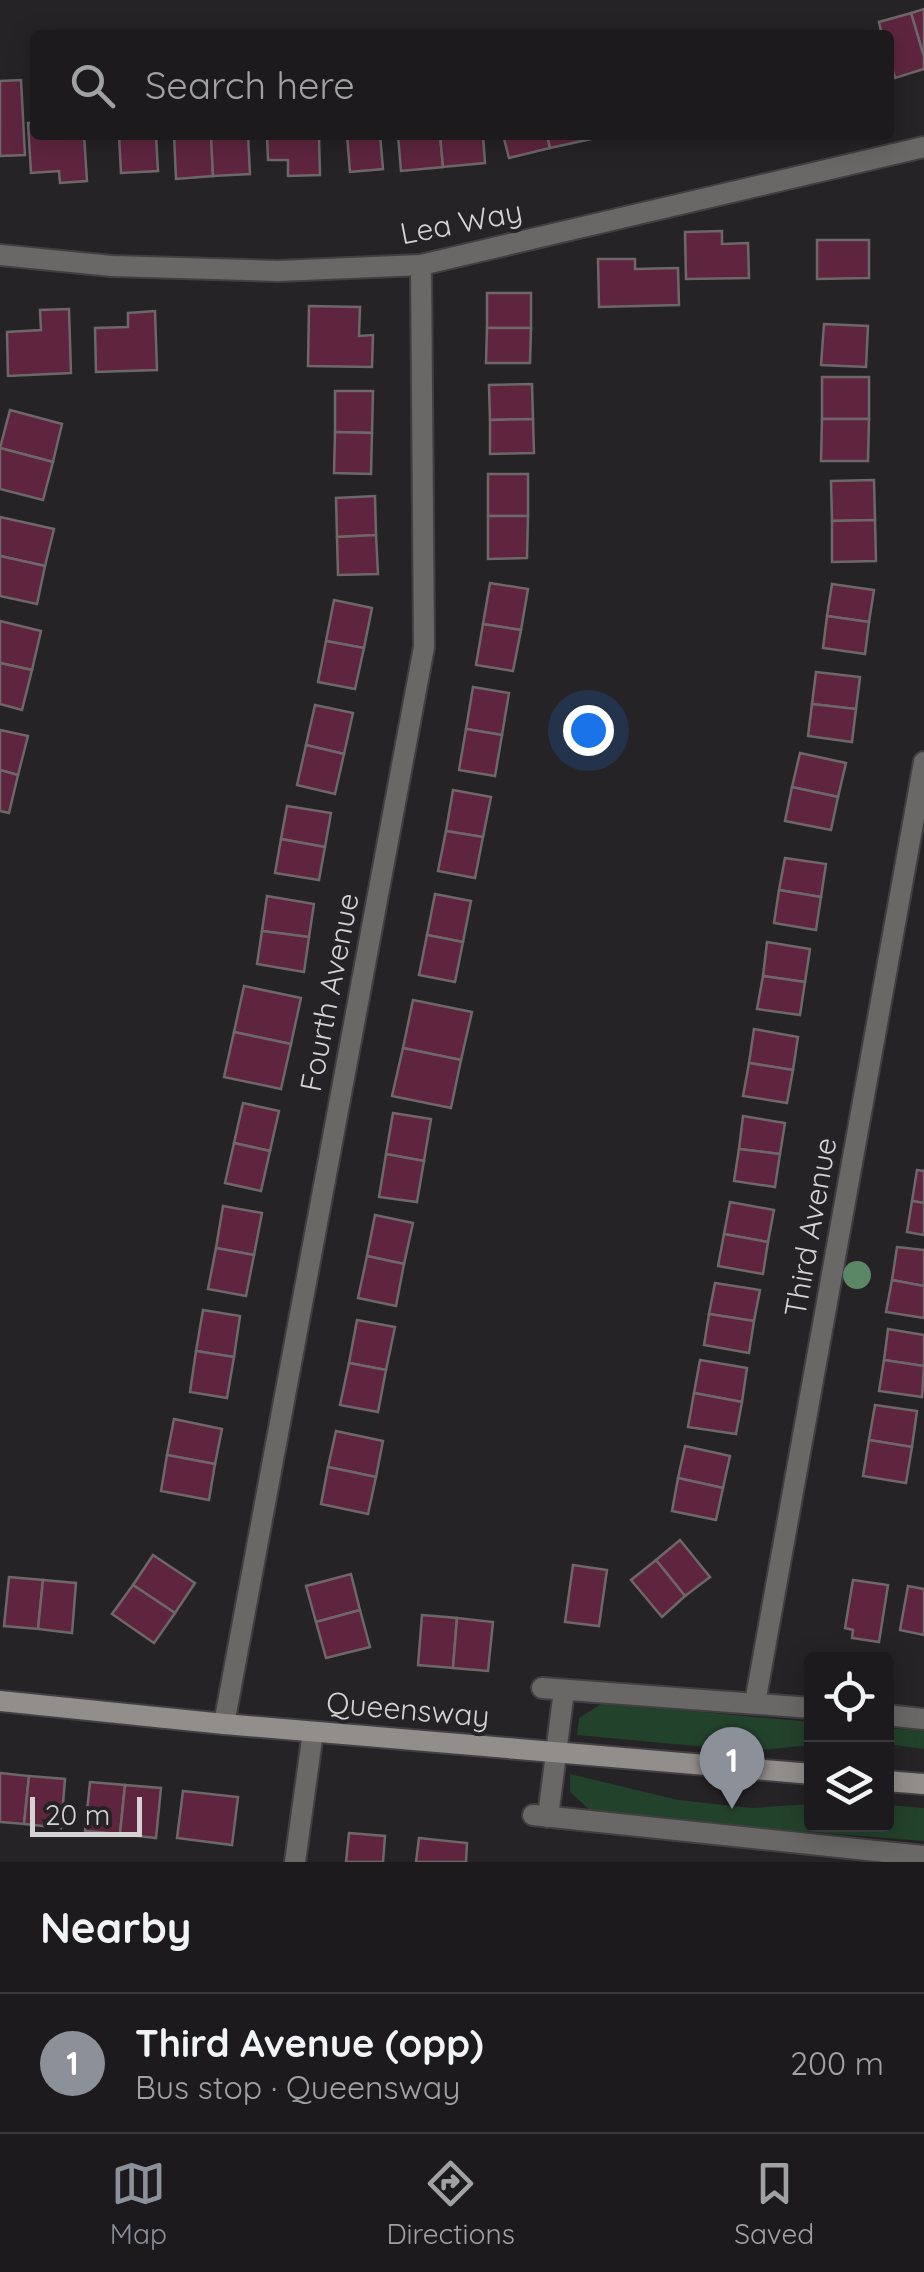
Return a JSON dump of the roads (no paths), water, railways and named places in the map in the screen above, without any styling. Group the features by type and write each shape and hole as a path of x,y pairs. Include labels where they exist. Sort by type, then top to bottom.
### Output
{"street":[{"name":"Lea Way","path":"0,255 112,266 278,270 421,265 924,148"},
{"name":"Fourth Avenue","path":"224,1724 424,647 421,265"},
{"name":"Third Avenue","path":"755,1702 924,762"},
{"path":"542,1688 804,1707"},
{"path":"564,1690 556,1752 541,1816 924,1856"},
{"name":"Queensway","path":"0,1701 804,1773"},
{"path":"894,1716 924,1719"},
{"path":"295,1862 313,1732"},
{"path":"894,1782 924,1784"}],"place":[{"name":"Third Avenue (opp)","path":"732,1809"}]}
